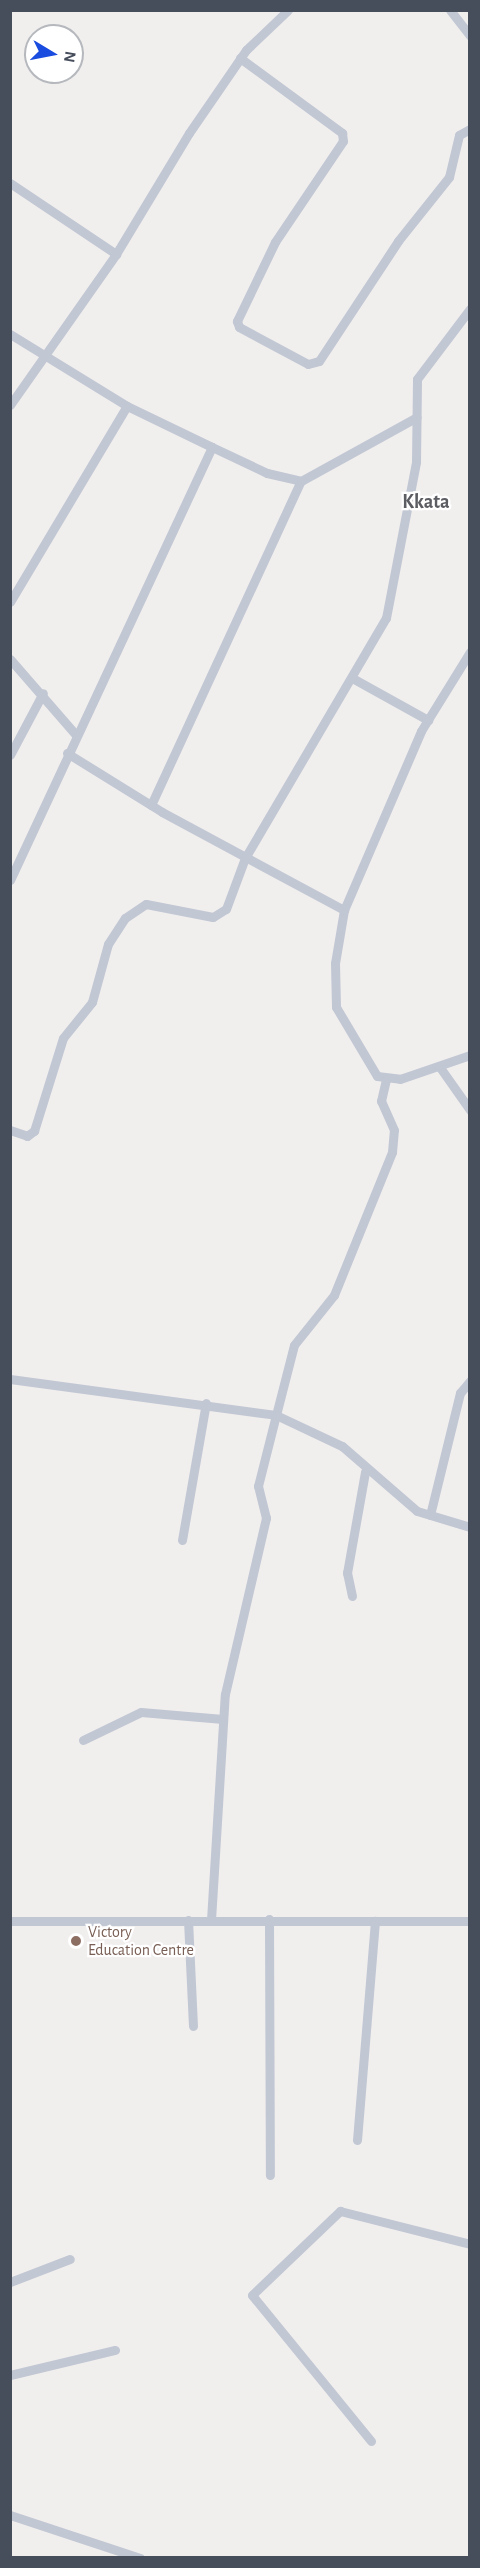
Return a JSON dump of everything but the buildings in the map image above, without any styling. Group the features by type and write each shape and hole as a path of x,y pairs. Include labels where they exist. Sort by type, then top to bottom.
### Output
{"street":[{"path":"10,405 116,255 240,58 288,10"},
{"path":"450,10 470,36"},
{"path":"240,58 342,133 343,141 275,242 237,321 238,327 308,364 319,361 398,241 449,177 459,135 470,129"},
{"path":"10,183 116,255"},
{"path":"10,1130 27,1136 34,1131 63,1038 92,1002 108,944 125,918 146,904 218,916 245,858 354,679 388,610 406,532 417,417 417,379 470,309"},
{"path":"10,334 43,358 127,406 267,473 301,481"},
{"path":"10,602 127,406"},
{"path":"151,805 301,481 417,417"},
{"path":"10,880 67,753 212,447"},
{"path":"470,652 428,720 344,910 335,963 336,1007 377,1076 386,1080 470,1055"},
{"path":"10,659 43,693 76,735"},
{"path":"354,679 428,720"},
{"path":"10,755 43,693"},
{"path":"67,753 151,805 344,910"},
{"path":"438,1066 470,1110"},
{"path":"211,1920 223,1719 266,1518 258,1486 294,1345 334,1295 392,1152 394,1130 381,1101 386,1080"},
{"path":"10,1379 276,1414 342,1446 365,1472 430,1515 470,1527"},
{"path":"430,1515 460,1394 470,1381"},
{"path":"182,1540 206,1403"},
{"path":"352,1596 347,1573 365,1472"},
{"path":"83,1740 141,1712 223,1719"},
{"path":"188,1920 193,2026"},
{"path":"270,1920 270,2175"},
{"path":"10,1921 470,1921"},
{"path":"357,2140 375,1921"},
{"path":"371,2441 252,2295 263,2278 340,2211 470,2244"},
{"path":"10,2282 70,2259"},
{"path":"10,2375 116,2350"},
{"path":"10,2515 140,2558"}],"place":[{"name":"Victory Education Centre","path":"76,1941"}],"district":[{"name":"Kkata","path":"426,502"}]}
